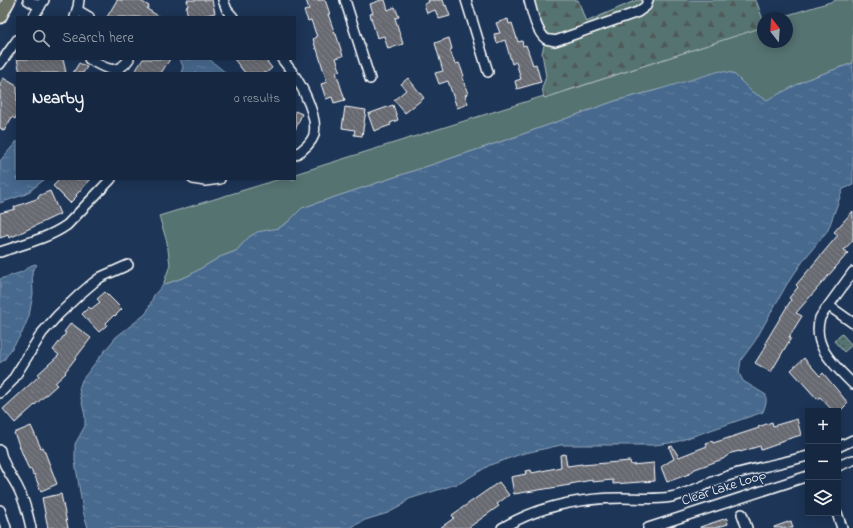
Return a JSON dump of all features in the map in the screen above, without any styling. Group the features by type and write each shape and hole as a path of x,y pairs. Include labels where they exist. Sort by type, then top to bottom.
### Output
{"main road":[{"path":"0,17 10,0"}],"street":[{"path":"28,0 42,3 34,16"},
{"path":"76,14 79,0"},
{"path":"223,0 227,10 232,16"},
{"path":"345,0 370,79"},
{"path":"466,0 488,72"},
{"path":"529,0 540,33 546,39 555,41 638,12 646,6 648,0"},
{"path":"0,64 16,41"},
{"path":"91,60 109,70 121,68 129,60"},
{"path":"283,60 292,72"},
{"path":"296,78 310,107 314,126 314,135 309,144 296,154"},
{"path":"0,252 42,238 60,230 67,225 110,180"},
{"path":"199,180 212,180"},
{"path":"0,394 12,381 42,333 58,315 79,294 101,277 128,265"},
{"path":"853,272 821,317 819,326 819,335 822,346 829,360 853,384"},
{"path":"829,306 853,323"},
{"path":"841,446 853,440"},
{"path":"0,450 0,454 7,469 20,492 31,528"},
{"path":"502,528 539,510 559,504 582,500 658,498 672,496 693,490 732,475 805,457"},
{"path":"841,465 853,460"},
{"name":"Clear Lake Loop","path":"648,528 805,477"},
{"path":"0,510 6,528"},
{"path":"742,514 747,528"},
{"path":"839,516 842,528"}],"green space":[{"path":"532,0 578,0 586,22 637,0 756,0 760,12 757,12 757,29 544,98 542,87 546,77 542,53 545,41"},
{"path":"837,0 853,0 853,63 808,79 767,101 752,92 733,73 615,101 512,138 302,208 288,222 279,228 257,233 249,237 236,251 220,257 188,276 163,285 170,265 167,242 159,216 277,180 296,180 296,174 544,96 545,98 757,29 757,48 793,48 793,13"},
{"path":"842,334 852,345 844,352 834,341"}],"water":[{"path":"180,60 210,60 225,72 181,72 183,67"},
{"path":"853,63 853,185 843,189 828,230 787,284 755,341 741,360 739,373 743,381 766,395 766,403 763,412 676,442 655,445 561,445 521,454 490,465 460,483 409,499 401,506 388,513 365,520 350,528 88,528 83,511 75,461 75,444 85,426 85,416 79,389 82,380 116,337 147,312 154,295 163,285 188,276 220,257 236,251 249,237 257,232 279,228 288,222 302,208 512,138 615,101 720,71 733,73 752,92 767,100 808,79"},
{"path":"16,142 16,180 44,180 26,194 0,203 0,161"},
{"path":"35,264 37,265 32,271 33,294 29,316 22,333 4,360 0,363 0,279 22,272"}],"building":[{"path":"117,0 139,0 149,6 147,9 158,16 108,16"},
{"path":"187,0 212,0 215,13 202,16 188,16 186,7 188,6"},
{"path":"306,0 325,0 330,14 328,14 343,56 336,58 340,70 336,72 345,100 334,103 332,97 326,99 321,84 327,82 313,39 317,37 311,20 308,21 304,11 309,9"},
{"path":"385,0 388,10 395,7 399,17 395,18 403,44 388,49 384,36 377,38 370,14 373,13 370,4"},
{"path":"428,0 443,0 450,16 439,19 435,10 427,13 424,4 429,2"},
{"path":"508,19 509,24 512,23 518,42 522,41 523,46 526,45 533,65 536,64 541,82 517,89 515,81 521,79 516,62 512,64 505,40 497,43 494,34 500,33 496,23"},
{"path":"449,38 452,49 450,50 455,64 459,63 468,94 465,95 468,104 457,108 448,81 439,84 435,73 443,71 435,43"},
{"path":"17,60 63,60 66,72 20,72"},
{"path":"142,60 169,60 162,72 135,72"},
{"path":"235,60 266,60 272,68 267,72 244,72"},
{"path":"79,63 87,67 84,72 74,72"},
{"path":"3,78 16,85 16,117 15,119 12,117 4,131 0,128 0,84"},
{"path":"408,78 424,98 405,113 394,100 406,90 401,84"},
{"path":"393,105 398,120 390,123 391,125 374,131 368,114"},
{"path":"345,107 366,110 362,136 354,135 355,130 342,128"},
{"path":"296,111 302,114 296,128"},
{"path":"59,180 90,180 70,203 53,186"},
{"path":"50,191 60,214 9,238 8,235 0,238 0,213 15,209 14,207 39,198 38,196"},
{"path":"853,211 853,240 844,250 848,253 796,313 802,316 789,337 791,338 771,372 755,363 767,344 765,343 791,300 789,298 798,287 796,285 838,235 834,232"},
{"path":"105,292 122,309 106,323 107,325 99,332 82,314 89,307 91,309 100,302 97,299"},
{"path":"71,323 91,338 65,372 66,373 55,383 57,385 15,423 3,409 39,376 38,374 59,355 53,350 66,333 64,332"},
{"path":"804,358 820,376 823,373 848,403 841,410 841,408 830,408 820,397 817,399 791,370"},
{"path":"797,419 801,435 778,442 778,444 761,450 760,446 731,453 723,459 695,469 689,474 667,482 661,467 674,459 669,447 672,446 679,457 707,446 706,443 712,441 713,443 759,428 758,427 772,422 773,426"},
{"path":"31,426 41,448 43,447 57,484 41,491 34,474 33,475 31,469 29,470 14,433"},
{"path":"565,454 567,466 630,461 631,465 654,463 655,481 613,484 613,480 592,482 592,480 514,494 511,477 526,474 525,471 531,470 532,473 561,467 560,455"},
{"path":"499,482 509,495 497,504 499,506 468,528 440,528 454,518 452,515"},
{"path":"61,494 68,528 48,528 42,498"},
{"path":"727,518 728,524 715,528 700,528 700,527"},
{"path":"791,521 793,528 774,528 774,527"}]}
